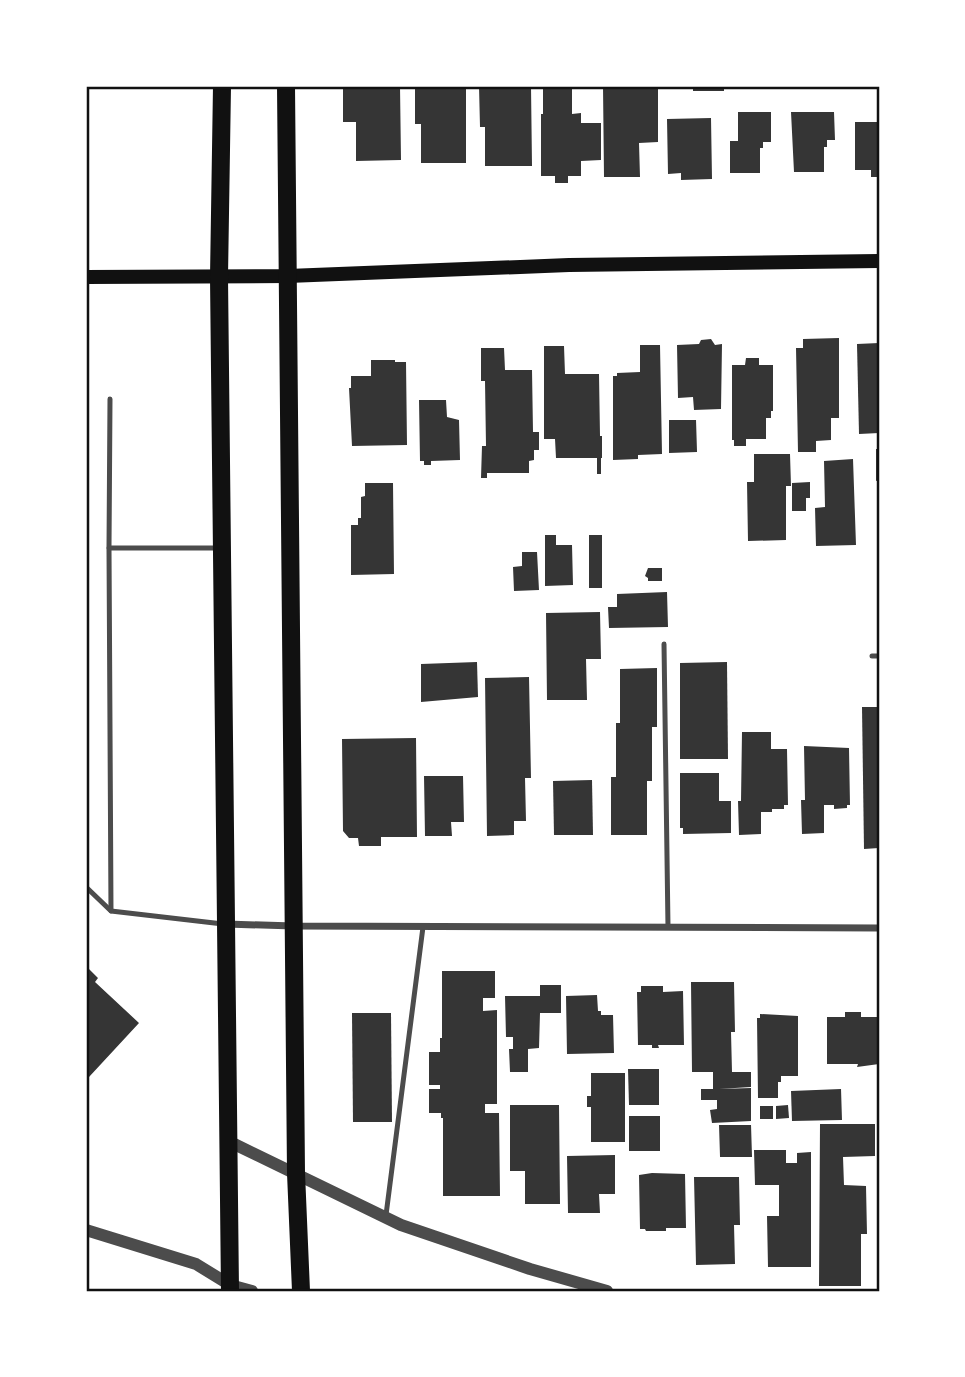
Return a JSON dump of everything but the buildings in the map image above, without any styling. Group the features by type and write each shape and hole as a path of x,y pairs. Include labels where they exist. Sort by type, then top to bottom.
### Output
{"main road":[{"path":"222,86 219,277 230,1288"},
{"path":"286,86 296,1173 301,1291"},
{"path":"86,277 288,276 569,265 879,261"}],"street":[{"path":"225,924 879,928"},
{"path":"228,1141 401,1225 530,1269 607,1291"},
{"path":"86,1230 196,1264 230,1288 252,1291"}],"lane":[{"path":"110,399 111,911"},
{"path":"109,548 222,548"},
{"path":"664,644 668,927"},
{"path":"872,656 879,656"},
{"path":"86,887 111,911 225,924"},
{"path":"385,1217 423,927"}]}
